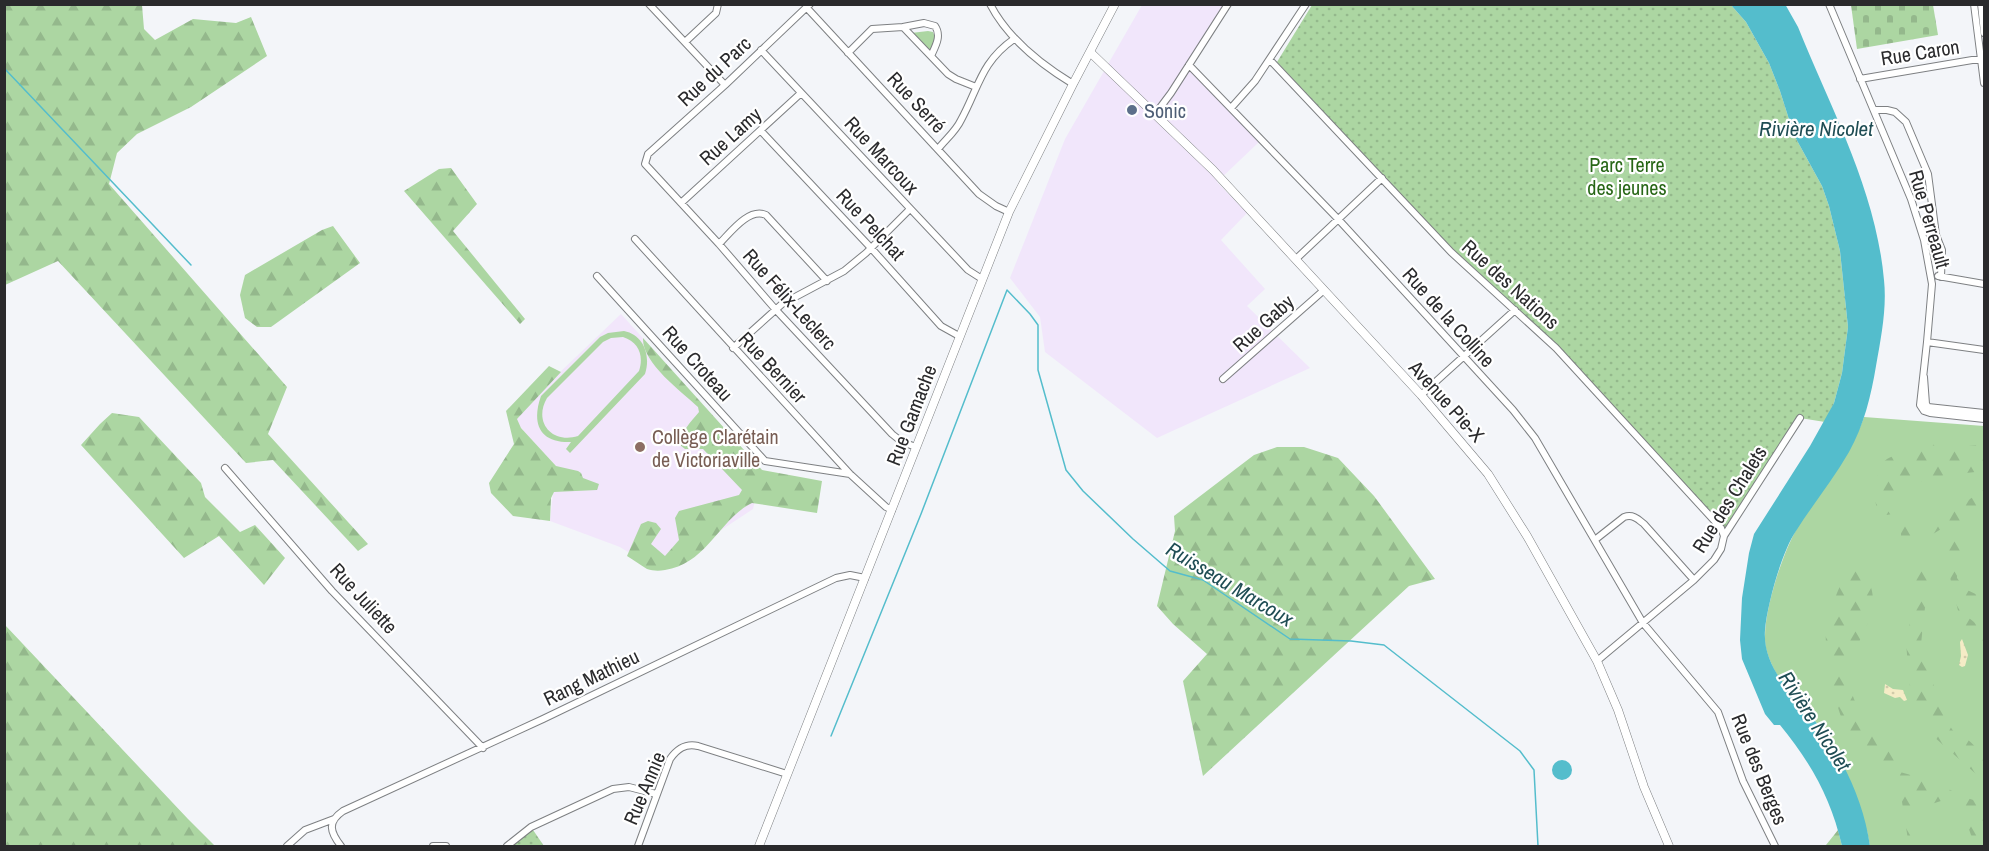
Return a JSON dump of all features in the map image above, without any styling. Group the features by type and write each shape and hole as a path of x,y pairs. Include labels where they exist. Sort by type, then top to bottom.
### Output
{"street":[{"path":"649,4 725,85"},
{"path":"684,42 716,13 718,4"},
{"path":"990,4 1014,39 1040,63 1073,84"},
{"name":"Rue Gamache","path":"759,846 1009,212 1115,4"},
{"path":"1156,113 1190,65 1228,4"},
{"path":"1232,108 1270,60 1306,4"},
{"name":"Rue Perreault","path":"1829,4 1911,199 1924,240 1931,275 1920,405 1924,411 1984,419"},
{"path":"1974,4 1983,58 1984,83"},
{"path":"1981,4 1984,33"},
{"name":"Rue du Parc","path":"645,164 648,154 808,6"},
{"name":"Rue Serré","path":"808,6 848,53 986,200 1009,212"},
{"path":"848,53 872,29 924,23 935,26 938,37 931,56"},
{"path":"903,27 956,79 976,87"},
{"path":"938,149 957,128 994,54 1014,39"},
{"name":"Rue Marcoux","path":"761,50 968,270 981,279"},
{"name":"Avenue Pie-X","path":"1090,52 1213,170 1421,395 1488,474 1527,536 1597,661 1618,710 1644,788 1669,846"},
{"name":"Rue Caron","path":"1860,79 1983,58"},
{"name":"Rue des Nations","path":"1270,60 1451,252 1556,348 1602,396 1721,528 1724,536"},
{"name":"Rue de la Colline","path":"1190,65 1338,219 1513,410 1535,438 1643,623"},
{"name":"Rue Lamy","path":"681,203 801,93"},
{"name":"Rue Perreault","path":"1874,110 1895,112 1906,122 1928,174 1936,235 1942,249 1941,277"},
{"name":"Rue Pelchat","path":"761,130 941,327 959,336"},
{"name":"Rue Félix-Leclerc","path":"645,164 776,310 892,434 902,442 916,447"},
{"path":"1296,259 1382,178"},
{"path":"733,348 788,300 844,271 910,209"},
{"path":"719,244 750,215 761,213 766,215 827,281"},
{"name":"Rue Bernier","path":"636,240 850,474 892,510"},
{"path":"1931,275 1984,284"},
{"name":"Rue Croteau","path":"597,276 765,461 850,474"},
{"name":"Rue Gaby","path":"1223,379 1324,290"},
{"path":"1421,395 1515,310"},
{"path":"1927,342 1984,350"},
{"name":"Rue Perreault","path":"1924,377 1928,407 1984,413"},
{"name":"Rue des Chalets","path":"1597,661 1694,580 1718,555 1724,536 1800,418"},
{"name":"Rue Juliette","path":"225,468 332,591 483,748"},
{"path":"1596,539 1624,516 1634,517 1644,524 1694,580"},
{"name":"Rang Mathieu","path":"287,846 305,830 334,819 343,811 483,748 836,578 850,575 865,578"},
{"name":"Rue des Berges","path":"1643,623 1718,712 1743,781 1775,846"},
{"name":"Rue Annie","path":"638,846 670,759 675,752 687,745 719,751 787,774"},
{"path":"507,846 531,827 613,789 622,786 656,794"},
{"path":"334,819 333,832 342,846"},
{"path":"433,846 446,846"}],"shaded area":[{"path":"1142,5 1230,5 1189,70 1259,142 1217,182 1247,213 1221,240 1265,289 1247,306 1310,368 1157,438 1045,352 1040,317 1010,278 1065,139"},
{"name":"Collège Clarétain de Victoriaville","path":"621,314 762,470 753,509 659,571 620,547 550,521 556,466 512,418"}],"green space":[{"path":"4,5 142,5 144,29 155,40 193,19 236,23 251,17 267,56 191,107 137,134 117,153 109,184 287,387 268,434 368,544 358,551 273,460 246,463 58,261 5,285"},
{"name":"Parc Terre des jeunes","path":"1312,5 1731,5 1746,22 1769,63 1794,135 1822,186 1829,206 1840,251 1848,327 1842,373 1834,403 1825,422 1800,418 1727,530 1520,312 1453,252 1277,62"},
{"path":"1851,5 1933,5 1938,35 1857,49"},
{"path":"933,32 935,38 929,54 911,33"},
{"path":"451,168 477,204 453,231 525,319 520,324 404,191 439,169"},
{"path":"333,226 360,263 271,327 257,327 245,318 240,295 245,275 322,230"},
{"path":"624,331 637,337 646,354 645,374 570,453 566,449 571,442 552,439 541,430 537,415 541,396 600,337 608,333","holes":["611,338 628,339 639,350 641,360 639,371 578,436 560,437 547,429 542,415 547,398 603,342"]},
{"path":"643,338 762,470 822,481 817,513 752,503 731,519 703,550 679,566 665,570 652,570 627,556 641,524 648,521 656,523 661,529 651,544 665,556 679,540 675,518 679,511 739,495 742,490 703,449 685,449 680,445 684,431 699,412 698,407 655,367 644,347"},
{"path":"549,366 561,372 517,419 521,428 556,466 578,471 583,478 599,484 597,490 554,492 551,498 550,521 513,516 491,493 489,483 514,444 506,411"},
{"path":"112,413 139,417 201,483 205,497 240,532 255,525 285,558 264,585 219,536 184,558 81,445"},
{"path":"1864,417 1984,426 1984,846 1870,846 1867,831 1822,731 1788,691 1767,653 1765,637 1769,607 1789,545 1802,519 1850,448"},
{"path":"1919,443 1932,443 1938,450 1984,444 1984,471 1942,476 1917,483 1898,500 1892,514 1881,516 1876,504 1875,487 1883,463 1892,457 1907,454"},
{"path":"1277,447 1304,447 1338,458 1374,496 1435,579 1409,586 1203,776 1183,681 1207,654 1173,624 1157,606 1175,531 1174,516 1254,455"},
{"path":"1984,489 1983,519 1946,526 1933,534 1904,541 1901,538 1901,526 1905,523 1909,529 1931,527"},
{"path":"1946,535 1984,541 1984,546 1967,544 1963,548 1958,560 1957,578 1965,589 1984,598 1984,609 1977,605 1969,605 1966,610 1969,618 1984,630 1984,669 1961,623 1948,569"},
{"path":"1853,560 1865,572 1873,594 1870,617 1851,663 1850,686 1865,720 1895,759 1893,766 1872,758 1854,744 1842,720 1832,686 1826,651 1827,624 1841,583"},
{"path":"1917,569 1924,569 1928,580 1921,644 1923,660 1945,719 1956,735 1968,740 1982,757 1985,765 1984,781 1933,736 1919,711 1910,687 1906,643 1914,602 1914,573"},
{"path":"5,625 188,819 215,846 5,846"},
{"path":"1900,772 1936,782 1963,797 1977,801 1984,808 1984,846 1976,846 1962,814 1944,800 1910,811 1916,846 1909,846 1899,783"},
{"path":"531,827 544,846 507,846"},
{"path":"1838,830 1842,846 1827,846 1826,845"}],"sand":[{"path":"1962,639 1968,655 1965,666 1962,667 1959,665"},
{"path":"1885,684 1893,689 1903,690 1907,700 1904,701 1900,697 1895,698 1884,693"}],"water":[{"name":"Rivière Nicolet","path":"1785,4 1798,27 1838,119 1862,182 1879,247 1885,301 1882,334 1863,421 1849,452 1796,531 1786,551 1769,607 1765,630 1766,645 1776,672 1822,730 1839,757 1859,800 1870,846 1842,846 1826,797 1810,767 1780,725 1774,725 1765,714 1742,659 1740,640 1742,598 1754,534 1810,446 1834,403 1842,373 1848,327 1840,251 1822,186 1794,135 1769,63 1746,22 1731,5"},
{"path":"1562,760 1569,763 1572,770 1569,777 1562,780 1555,777 1552,770 1555,763"}],"waterway":[{"path":"4,68 191,265"},
{"name":"Ruisseau Marcoux","path":"831,736 921,514 1007,290 1038,325 1038,370 1066,470 1083,491 1170,571 1203,580 1290,639 1351,641 1384,645 1520,751 1534,770 1538,846"}],"place":[{"name":"Sonic","path":"1132,110"},
{"name":"Collège Clarétain de Victoriaville","path":"640,447"}]}
